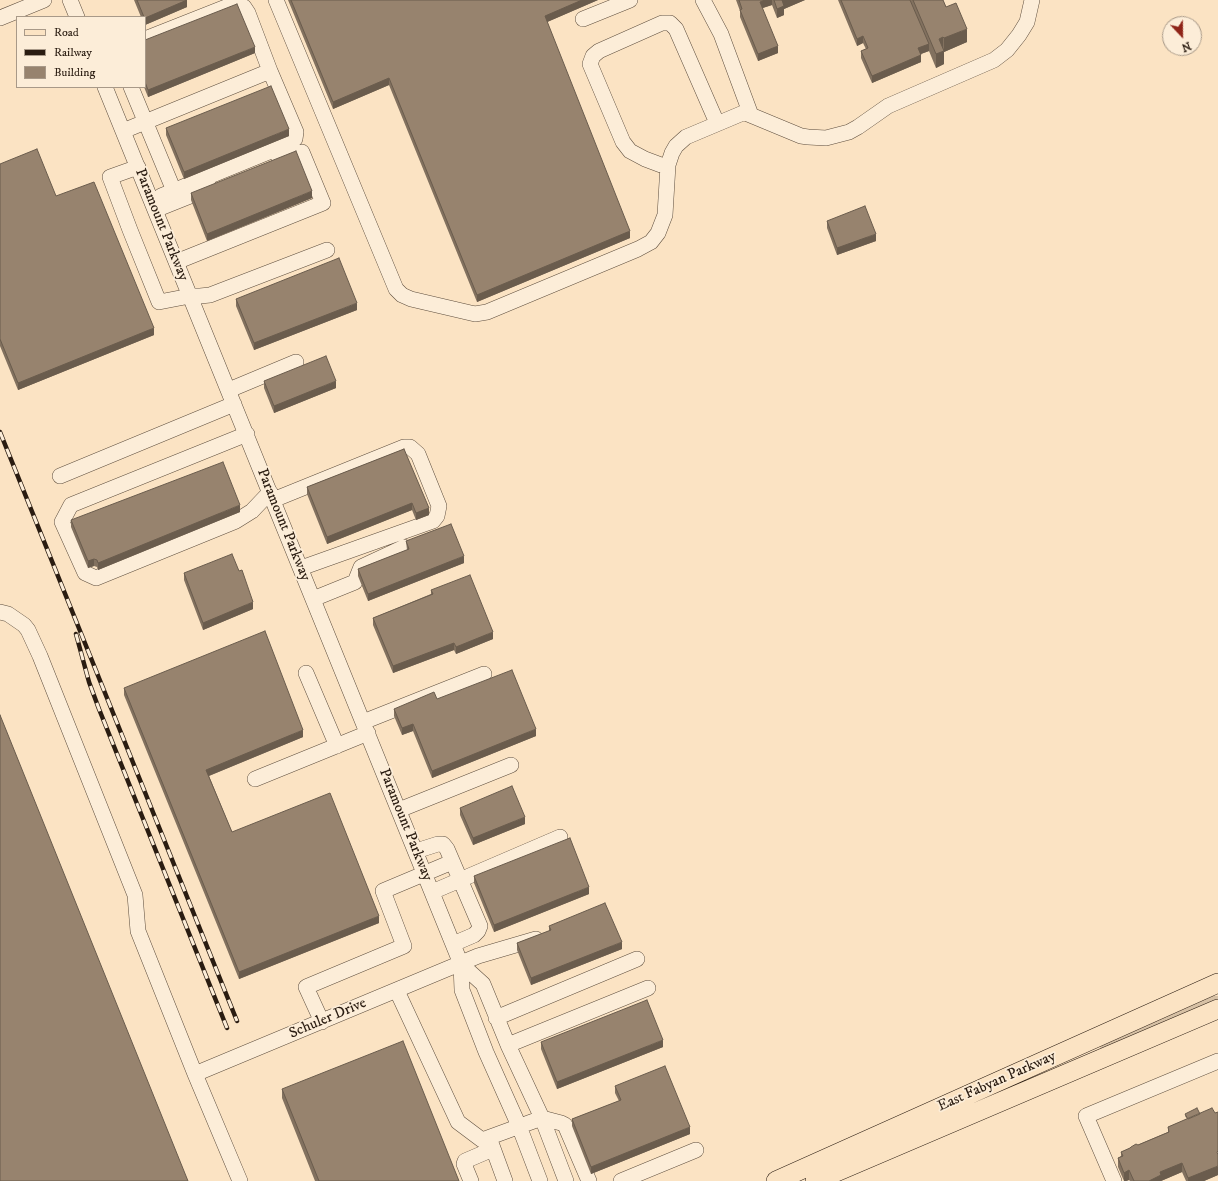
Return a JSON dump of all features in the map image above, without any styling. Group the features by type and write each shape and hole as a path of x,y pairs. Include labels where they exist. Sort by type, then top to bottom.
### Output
{"main road":[{"name":"East Fabyan Parkway","path":"776,1181 1218,983"},
{"name":"East Fabyan Parkway","path":"815,1181 1218,1009"}],"street":[{"path":"0,18 44,0"},
{"path":"70,0 77,16"},
{"path":"276,0 396,289 402,295 411,299 467,313 487,312 638,249 651,242 662,225 666,210 668,164 672,153 680,141 694,132 743,113 801,136 826,138 849,132 888,106 994,60 1007,50 1019,35 1027,22 1032,0"},
{"path":"583,18 630,0"},
{"path":"702,0 721,34 751,115"},
{"path":"146,39 210,7 236,3 244,7 296,132 295,139 288,144 174,191 153,205"},
{"path":"668,164 645,160 630,151 623,142 590,64 593,56 599,51 662,23 670,23 676,29 717,123"},
{"path":"123,131 270,71"},
{"name":"Paramount Parkway","path":"105,88 461,964 462,990 486,1052 519,1126 540,1181"},
{"path":"131,88 174,191"},
{"path":"153,205 302,152 320,195 323,203 176,262"},
{"path":"138,167 110,177 159,302 190,296 210,295 328,250"},
{"path":"228,390 296,362"},
{"path":"60,476 234,404"},
{"path":"247,434 71,505 62,522 85,573 96,578 236,522 272,496 404,447 410,448 418,454 439,506 437,516 433,521 301,568"},
{"path":"313,599 355,582 361,567 404,547"},
{"path":"0,612 8,614 24,624 40,656 135,895 138,931 195,1074 240,1181"},
{"path":"306,673 337,746"},
{"path":"255,779 337,746 366,728 484,674"},
{"path":"399,810 511,765"},
{"path":"432,892 560,837"},
{"path":"416,851 438,844 443,844 447,849 480,926 474,935 453,944"},
{"path":"322,1022 306,987 404,946 383,891 452,862"},
{"name":"Schuler Drive","path":"195,1074 478,956 511,945 549,936"},
{"path":"496,1018 637,959"},
{"name":"Paramount Parkway","path":"461,964 483,984 496,1018 542,1118 566,1181"},
{"path":"508,1045 648,988"},
{"path":"397,991 458,1122 482,1140 491,1144 505,1181"},
{"path":"1114,1181 1086,1116 1218,1061"},
{"path":"471,1181 464,1164 465,1161 519,1126 542,1118 565,1125 589,1181"},
{"path":"621,1181 696,1150"}],"shaded area":[{"path":"1208,996 1218,996 1218,1002 1102,1051 1099,1044"}],"building":[{"path":"137,0 187,0 146,18 146,16 144,16"},
{"path":"291,0 582,0 545,16 630,231 477,295 389,78 333,102"},
{"path":"739,0 765,0 760,2 778,46 758,54 740,10 742,9"},
{"path":"774,0 782,0 784,6 777,9"},
{"path":"841,0 910,0 929,44 918,48 921,55 872,76 861,51 868,48 863,36 857,39"},
{"path":"913,0 943,0 946,7 956,3 967,29 939,39 944,51 936,54"},
{"path":"237,4 255,47 148,90 146,85 146,40"},
{"path":"271,86 289,129 184,172 166,128"},
{"path":"37,149 56,196 94,182 154,328 18,383 0,339 0,164"},
{"path":"296,151 312,191 207,234 191,193"},
{"path":"865,206 876,234 837,248 827,221"},
{"path":"339,258 357,303 254,343 236,299"},
{"path":"326,356 336,381 274,406 264,381"},
{"path":"404,449 429,508 416,513 412,503 327,537 307,487"},
{"path":"223,462 240,505 98,563 97,560 94,559 88,561 71,520"},
{"path":"451,524 464,556 368,594 358,569 409,549 406,541"},
{"path":"232,554 239,571 242,570 253,602 203,623 184,573"},
{"path":"470,575 493,632 456,647 454,643 393,666 373,618 433,594 431,590"},
{"path":"265,631 303,730 206,770 232,832 330,793 379,916 239,972 124,688"},
{"path":"512,670 536,729 432,771 413,724 402,728 394,709 434,692 437,699"},
{"path":"0,715 188,1181 0,1181"},
{"path":"512,786 525,817 473,838 460,808"},
{"path":"570,838 589,887 494,925 474,876"},
{"path":"605,903 622,942 531,978 517,943 551,930 549,926"},
{"path":"647,1000 663,1040 557,1082 541,1042"},
{"path":"403,1041 459,1181 319,1181 282,1089"},
{"path":"665,1066 690,1127 591,1167 572,1119 621,1100 615,1086"},
{"path":"1197,1108 1200,1114 1188,1119 1185,1114"},
{"path":"1212,1108 1215,1113 1218,1112 1218,1166 1188,1178 1182,1163 1160,1172 1161,1175 1149,1181 1134,1181 1129,1170 1124,1173 1118,1158 1123,1156 1121,1152 1136,1144 1138,1145 1169,1132 1168,1127"}],"railway":[{"path":"0,432 237,1021"},
{"path":"76,634 89,682 99,709 227,1028"}]}
